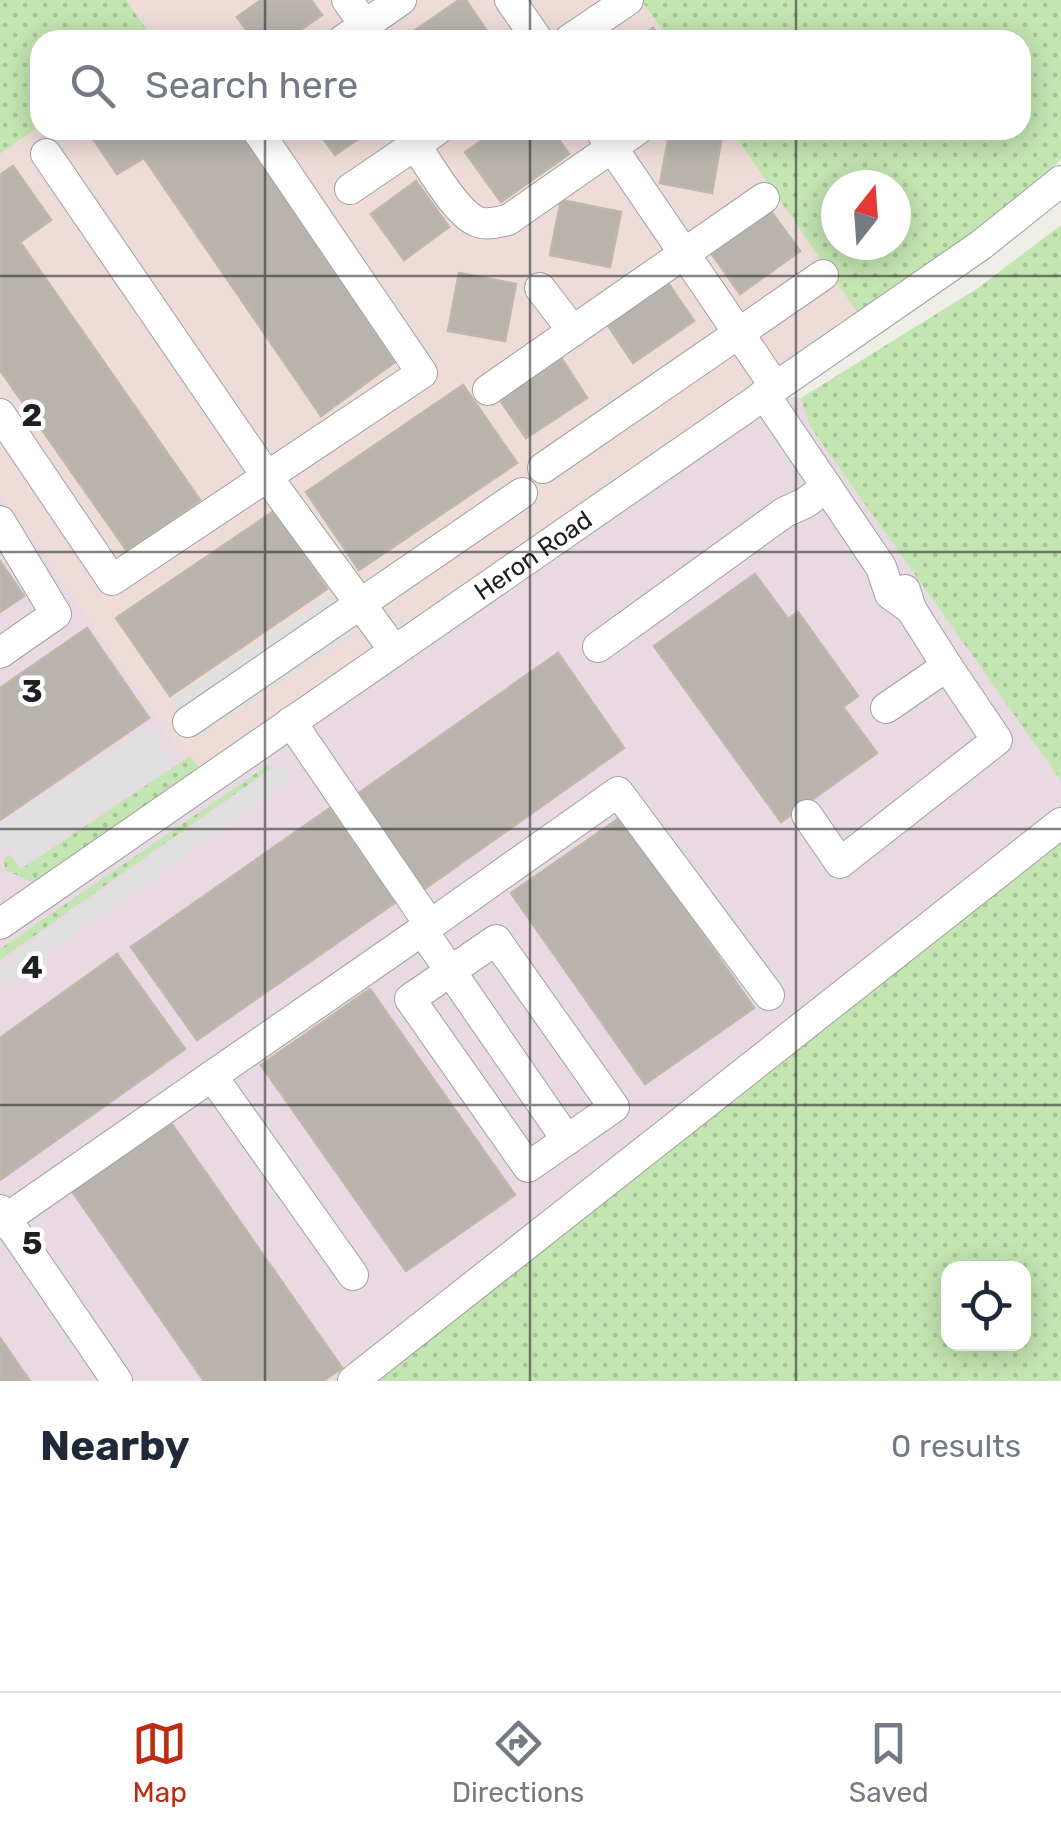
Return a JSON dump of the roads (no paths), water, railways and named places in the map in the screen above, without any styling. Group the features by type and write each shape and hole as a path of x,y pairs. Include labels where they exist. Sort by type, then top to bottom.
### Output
{"street":[{"path":"356,27 401,0"},
{"path":"510,0 531,30"},
{"path":"584,30 628,0"},
{"path":"0,414 112,580 422,374 264,140"},
{"path":"350,189 419,140"},
{"path":"428,140 464,213 477,222 489,224 508,220 611,140"},
{"path":"618,140 685,253 740,332 769,390 823,480 881,567 890,594 911,609 997,740 840,863 807,816"},
{"path":"46,154 268,478 394,650"},
{"name":"Heron Road","path":"5,909 291,722 980,245 1061,182"},
{"path":"488,390 764,198"},
{"path":"543,468 822,275"},
{"path":"540,288 573,331"},
{"path":"598,647 785,512 806,502 823,480"},
{"path":"188,722 522,493"},
{"path":"0,521 56,614 0,652"},
{"path":"886,708 947,666"},
{"path":"291,722 426,928 450,972 566,1140"},
{"path":"117,1381 2,1217 212,1076 618,792 769,994"},
{"path":"353,1381 1061,824"},
{"path":"496,940 614,1106 566,1140 528,1167 410,999 496,940"},
{"path":"212,1076 353,1276"}]}
